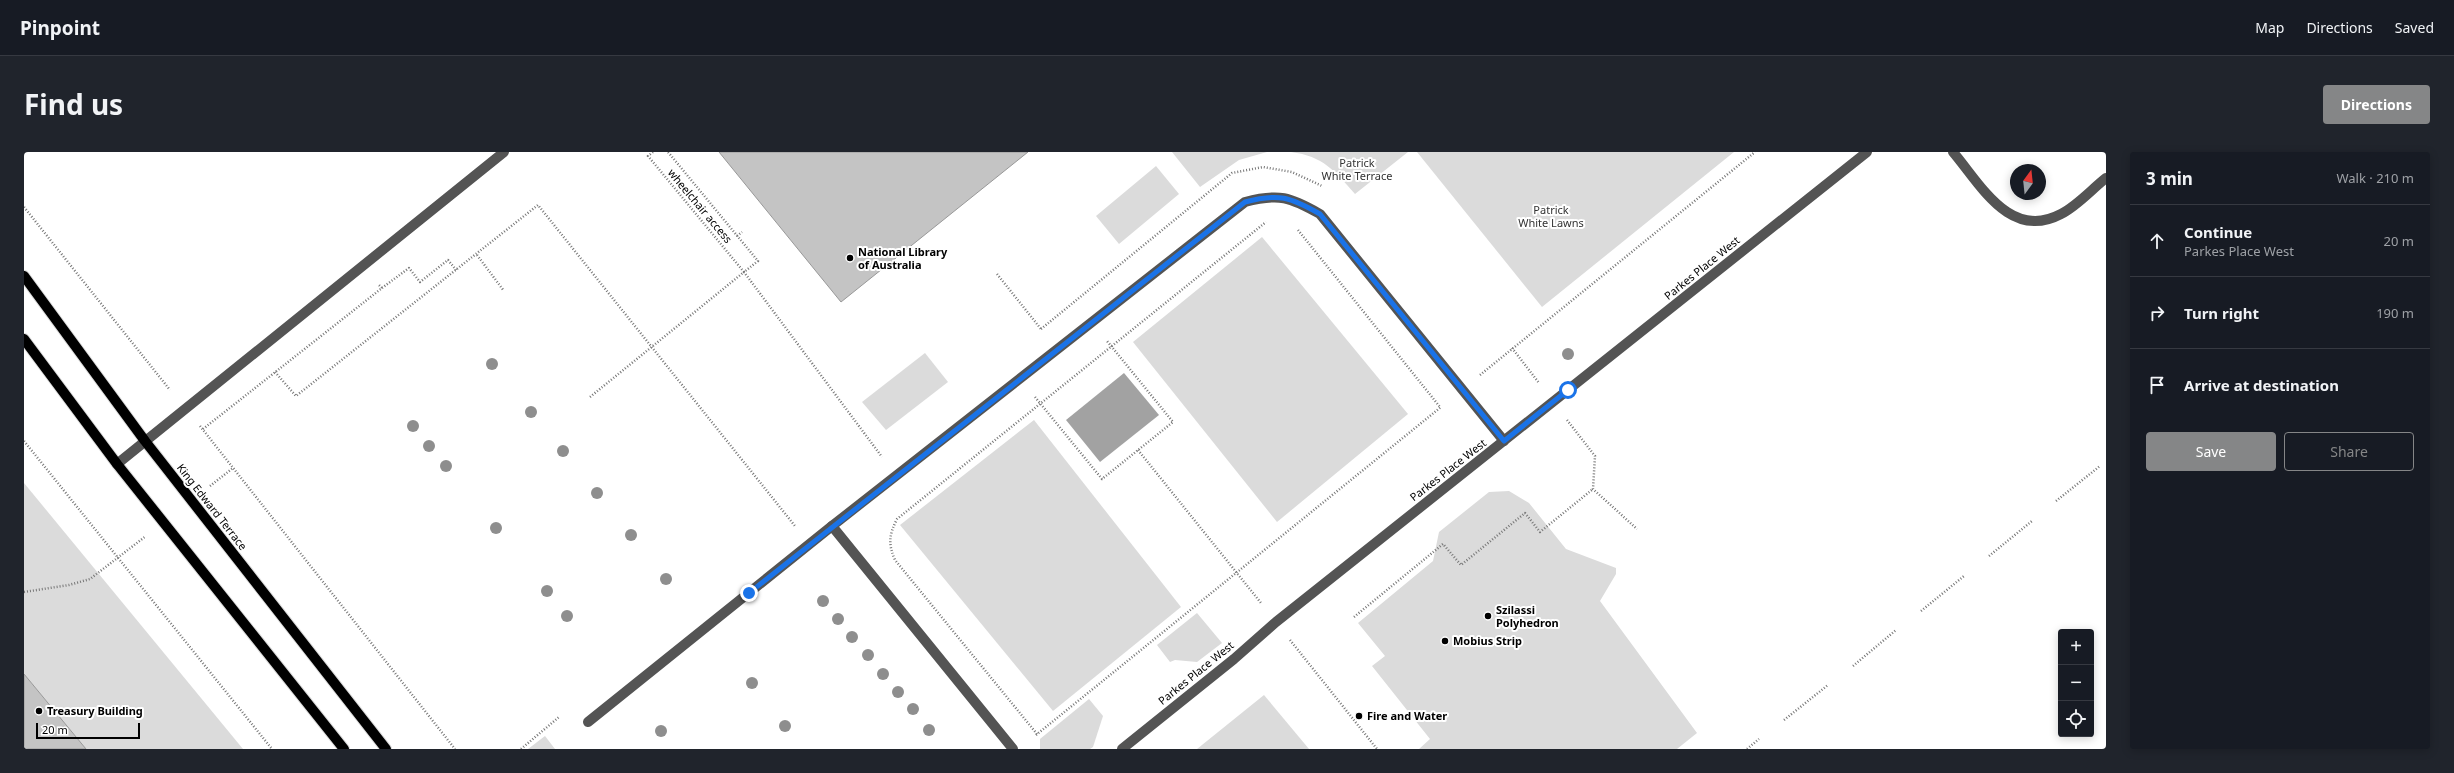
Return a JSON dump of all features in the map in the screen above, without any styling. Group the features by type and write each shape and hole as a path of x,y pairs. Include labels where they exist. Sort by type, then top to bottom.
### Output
{"main road":[{"name":"King Edward Terrace","path":"24,276 145,441 386,749"},
{"path":"24,339 163,523 344,749"}],"street":[{"path":"117,464 504,152"},
{"name":"Parkes Place West","path":"1122,749 1234,659 1276,622 1867,152"},
{"path":"1954,152 2000,208 2012,216 2027,222 2045,222 2062,214 2106,178"},
{"path":"588,722 832,526 1245,202 1269,196 1298,201 1320,214 1461,390 1504,441"},
{"path":"832,526 1013,749"}],"path":[{"name":"wheelchair access","path":"653,152 648,156 744,272 758,261 668,152"},
{"path":"1032,738 1755,152"},
{"path":"275,372 296,396 457,271 538,205 654,347 810,544"},
{"path":"24,207 455,749"},
{"path":"1037,734 895,560 889,546 891,532 897,519 1266,222 1274,221"},
{"path":"1296,228 1440,407"},
{"path":"737,236 742,232"},
{"path":"477,255 504,291"},
{"path":"382,288 409,268 420,282 448,260 457,271"},
{"path":"590,397 654,347 744,272 896,476"},
{"path":"997,274 1041,329"},
{"path":"1020,378 1102,479 1173,422 1075,302"},
{"path":"1512,348 1542,387"},
{"path":"1354,617 1444,544 1461,566 1525,513 1540,532 1593,489 1595,456 1565,417"},
{"path":"24,441 272,749"},
{"path":"1138,450 1377,749"},
{"path":"2056,501 2100,466"},
{"path":"192,501 233,468"},
{"path":"1593,489 1637,529"},
{"path":"1989,556 2032,521"},
{"path":"24,592 69,585 90,579 163,523"},
{"path":"1920,611 1964,576"},
{"path":"1853,666 1896,630"},
{"path":"1784,720 1828,685"},
{"path":"521,749 560,716"},
{"path":"1747,749 1759,739"}],"green space":[{"path":"1172,152 1267,152 1239,160 1200,187"},
{"name":"Patrick White Terrace","path":"1291,152 1408,152 1355,194 1328,166 1312,157"},
{"name":"Patrick White Lawns","path":"1417,152 1734,152 1542,307"},
{"path":"1156,166 1179,194 1119,244 1096,216"},
{"path":"1262,237 1408,414 1277,522 1133,342"},
{"path":"925,353 948,382 886,430 862,402"},
{"path":"1034,420 1181,607 1053,711 900,525"},
{"path":"24,483 243,749 86,749 24,674"},
{"path":"1509,491 1529,503 1566,549 1616,568 1616,574 1600,601 1697,733 1677,749 1419,749 1430,739 1372,666 1385,656 1358,623 1433,561 1439,532 1489,492"},
{"path":"1197,613 1222,643 1197,662 1175,660 1170,662 1157,645"},
{"path":"1264,695 1309,749 1197,749"},
{"path":"1089,699 1103,716 1093,747 1090,749 1040,749 1040,739"},
{"path":"545,736 555,749 528,749"}],"shaded area":[{"path":"1124,373 1159,415 1100,462 1066,420"}],"building":[{"name":"National Library of Australia","path":"719,152 1028,152 841,302"},
{"name":"Treasury Building","path":"24,674 86,749 24,749"}],"place":[{"name":"National Library of Australia","path":"850,258"},
{"name":"Szilassi Polyhedron","path":"1488,616"},
{"name":"Mobius Strip","path":"1445,641"},
{"name":"Treasury Building","path":"39,711"},
{"name":"Fire and Water","path":"1359,716"}],"route":[{"path":"749,593 832,526 1245,202 1269,196 1298,201 1320,214 1461,390 1504,441 1568,390"}]}
